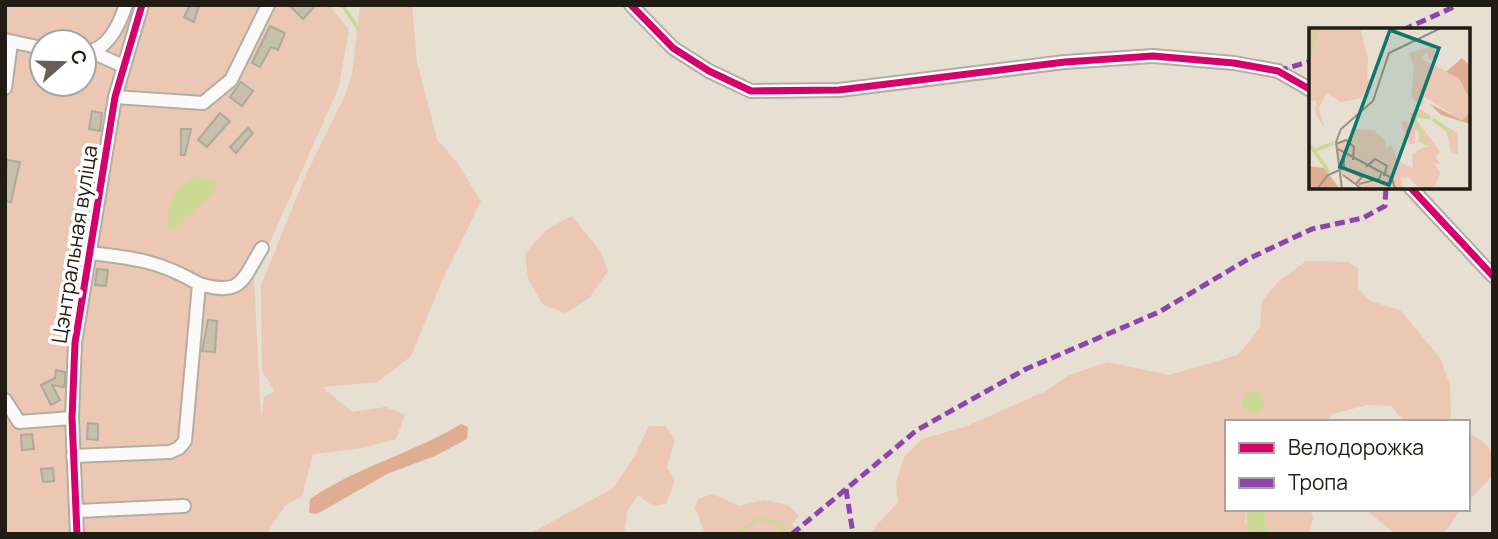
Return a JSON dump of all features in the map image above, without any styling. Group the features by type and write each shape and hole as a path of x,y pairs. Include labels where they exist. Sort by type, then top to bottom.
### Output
{"street":[{"path":"98,46 108,41 120,25 126,5"},
{"name":"Цэнтральная вуліца","path":"77,534 72,418 75,343 115,97 142,5"},
{"path":"115,97 203,103 231,80 268,5"},
{"path":"631,5 673,48 709,71 751,91 839,90 1065,62 1153,56 1234,63 1278,72 1309,89"},
{"path":"98,56 123,66 120,25"},
{"path":"5,88 8,42 28,46"},
{"path":"1412,189 1493,276"},
{"path":"90,253 146,259 169,267 199,284 224,291 240,284 262,248"},
{"path":"73,456 170,452 179,449 185,441 199,284"},
{"path":"5,400 19,422 72,418"},
{"path":"77,511 184,506"}],"shaded area":[{"path":"5,5 329,5 349,29 339,87 254,278 261,420 264,397 275,391 262,371 261,285 305,177 345,95 352,74 360,5 412,5 417,62 437,139 458,164 481,201 442,281 411,356 378,382 322,387 352,412 386,407 405,415 396,439 363,448 313,454 302,496 285,506 266,534 5,534"},
{"path":"197,176 214,181 216,190 172,231 168,229 168,214 174,198 184,185"},
{"path":"572,216 601,252 608,271 589,298 565,313 542,304 528,278 525,254 546,230"},
{"path":"1306,261 1348,262 1358,268 1358,288 1370,301 1400,310 1440,358 1450,385 1451,420 1403,420 1391,406 1367,405 1332,414 1328,420 1225,420 1225,511 1248,511 1245,521 1253,534 869,534 898,502 896,482 904,457 922,439 965,427 1046,391 1069,375 1107,362 1169,375 1238,355 1260,328 1262,301 1279,281"},
{"path":"1253,391 1263,398 1264,402 1257,412 1253,413 1243,406 1242,402 1249,392"},
{"path":"461,424 468,427 467,439 435,456 387,474 317,514 309,513 310,499 328,488"},
{"path":"649,426 665,426 675,439 667,467 675,480 666,504 653,506 638,495 627,512 624,534 529,534 612,489 634,457"},
{"path":"1473,435 1490,451 1493,475 1470,499 1470,436"},
{"path":"713,494 739,506 764,500 788,505 799,516 791,525 810,534 700,534 704,530 695,508 698,499"},
{"path":"1248,511 1266,511 1264,521 1269,534 1253,534 1247,522"},
{"path":"1266,511 1311,511 1313,518 1309,534 1269,534 1264,521"},
{"path":"1367,511 1460,511 1444,534 1395,534"}],"building":[{"path":"190,5 199,5 194,22 184,17"},
{"path":"289,5 316,5 303,19"},
{"path":"270,26 285,33 278,50 271,47 260,67 252,63"},
{"path":"241,82 253,91 242,106 230,97"},
{"path":"92,111 102,113 100,131 89,129"},
{"path":"220,113 230,121 207,147 198,140"},
{"path":"248,128 253,133 236,153 230,147"},
{"path":"181,129 191,129 185,155 181,155"},
{"path":"7,160 20,162 11,202 5,201"},
{"path":"81,177 91,178 84,218 73,216"},
{"path":"97,269 108,270 106,286 95,285"},
{"path":"208,320 217,321 215,352 202,351"},
{"path":"56,370 65,372 65,383 64,387 52,385 60,400 51,405 41,385 55,378"},
{"path":"88,423 98,424 98,440 87,439"},
{"path":"32,434 34,449 22,450 21,435"},
{"path":"53,468 54,481 43,482 41,469"}],"waterway":[{"path":"342,5 358,28"},
{"path":"737,534 759,518 778,523 786,534"}],"marked path":[{"path":"1407,28 1458,5"},
{"path":"1278,71 1309,62"},
{"path":"792,534 917,430 1026,369 1159,312 1250,258 1312,229 1363,218 1385,206 1386,189"},
{"path":"846,489 853,534"}],"cycle path":[{"path":"77,534 72,418 75,343 115,97 142,5"},
{"path":"631,5 673,48 709,71 751,91 839,90 1065,62 1153,56 1234,63 1278,71 1309,89"},
{"path":"1412,189 1493,276"}]}
